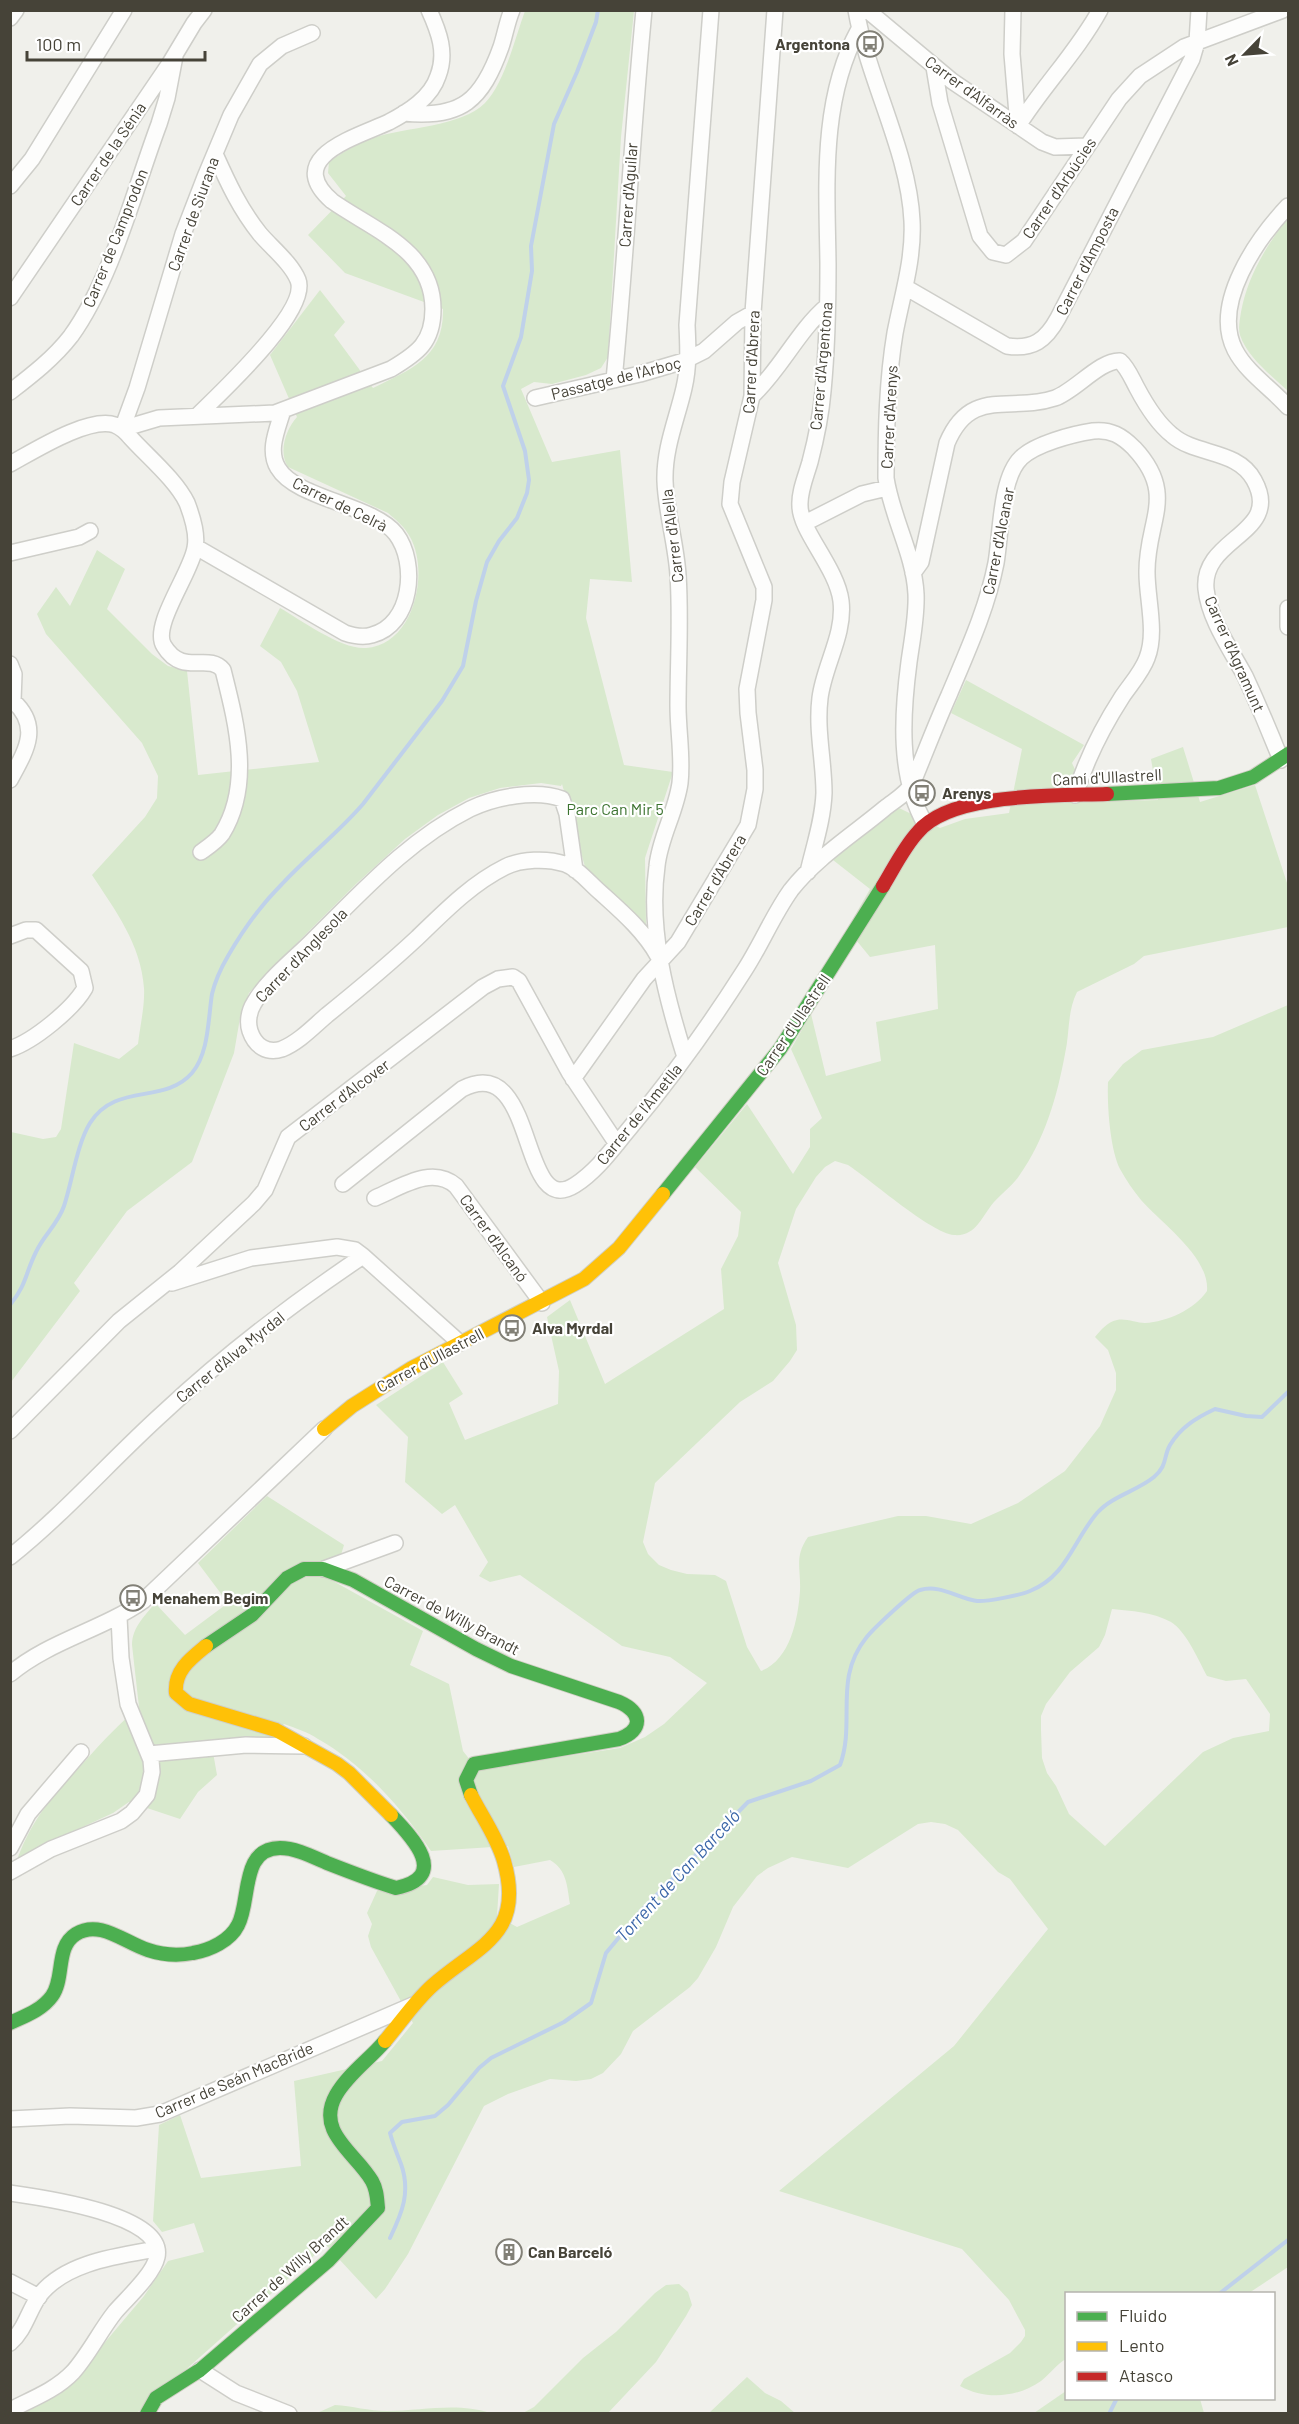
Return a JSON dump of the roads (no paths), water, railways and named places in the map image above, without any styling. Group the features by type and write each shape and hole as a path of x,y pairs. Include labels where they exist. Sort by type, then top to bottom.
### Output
{"street":[{"path":"10,18 16,10"},
{"path":"10,186 32,159 124,10"},
{"name":"Carrer de la Sénia","path":"10,298 175,57 204,10"},
{"path":"122,429 159,418 253,415 283,410 391,369 421,347 430,334 432,294 419,263 398,243 332,201 316,182 315,171 317,163 333,148 404,113 428,94 438,77 441,65 441,42 429,10"},
{"name":"Carrer d'Aguilar","path":"614,380 622,304 631,150 644,10"},
{"name":"Carrer d'Alella","path":"685,1057 668,999 661,961 655,899 656,867 680,783 678,575 665,480 669,441 685,387 688,360 687,325 711,10"},
{"name":"Carrer d'Abrera","path":"573,1079 644,979 678,942 742,838 751,814 755,770 747,689 763,608 764,587 730,504 732,482 752,396 753,313 775,10"},
{"name":"Carrer d'Arenys","path":"856,10 859,29 907,186 912,233 905,287 895,335 886,441 887,488 913,573 915,611 903,709 910,788 924,824"},
{"name":"Carrer d'Alfarràs","path":"867,10 934,67 1018,126 1049,145 1087,146"},
{"path":"1013,10 1012,61 1018,126"},
{"path":"1018,126 1100,10"},
{"name":"Carrer d'Amposta","path":"905,287 1007,346 1027,347 1046,337 1186,72 1197,42 1198,10"},
{"name":"Carrer d'Arbúcies","path":"934,67 940,103 980,236 993,252 1003,256 1009,254 1024,241 1119,99 1140,76 1175,52 1283,10"},
{"path":"404,113 420,115 450,112 475,98 501,48 510,12"},
{"name":"Carrer d'Argentona","path":"808,872 821,819 824,795 819,729 820,696 836,644 842,603 831,570 805,523 800,500 820,417 824,376 828,143 839,79 847,52 859,29"},
{"name":"Carrer de Siurana","path":"122,429 138,388 183,234 214,154 244,89 260,64 282,46 312,33"},
{"name":"Carrer de Camprodon","path":"10,392 52,357 69,338 95,297 159,124 175,57"},
{"path":"197,416 257,355 278,330 296,302 300,290 293,272 239,204 214,154"},
{"path":"1288,206 1268,227 1247,260 1232,303 1229,328 1231,340 1241,359 1288,407"},
{"path":"752,396 766,382 811,321 827,306"},
{"name":"Passatge de l'Arboç","path":"535,398 688,360 704,351 737,322 753,313"},
{"name":"Carrer d'Agramunt","path":"913,573 921,562 947,443 955,427 965,416 980,407 1055,398 1100,369 1115,361 1120,361 1154,416 1170,434 1185,443 1237,462 1250,472 1258,487 1261,506 1258,517 1212,560 1207,573 1206,590 1212,609 1285,757"},
{"name":"Carrer de Celrà","path":"196,547 345,633 365,637 374,635 388,627 398,615 406,595 409,574 405,549 400,539 388,525 297,484 282,474 273,451 274,438 283,410"},
{"path":"10,464 76,429 113,424 122,429 180,492 192,518 196,547 186,576 166,616 160,637 166,649 177,660 187,664 212,663 219,665 223,670 238,735 240,776 232,809 221,836 201,852"},
{"name":"Carrer d'Alcanar","path":"910,788 983,612 996,562 1007,490 1016,463 1025,454 1055,441 1105,430 1117,434 1130,444 1146,463 1156,483 1158,501 1148,546 1147,569 1151,639 1145,663 1094,746 1075,795"},
{"path":"805,523 862,494 887,488"},
{"path":"10,553 79,537 90,531"},
{"path":"1288,608 1288,627"},
{"path":"10,664 14,674 12,703 26,716 29,736 22,759 10,780"},
{"name":"Camí d'Ullastrell","path":"924,824 936,816 964,805 1020,798 1219,788 1253,777 1285,757"},
{"name":"Carrer de l'Ametlla","path":"343,1184 462,1089 479,1083 495,1085 507,1095 544,1180 553,1188 565,1190 578,1184 617,1143 685,1057 722,1006 791,891 808,872 910,788"},
{"name":"Carrer d'Anglesola","path":"574,870 567,813 562,799 543,795 522,796 473,807 442,824 405,852 285,967 254,1003 249,1019 253,1038 262,1048 269,1051 294,1043 370,980 453,904 506,866 524,862 545,861 568,865 648,938 661,961"},
{"name":"Carrer d'Ullastrell","path":"10,1674 41,1654 119,1617 143,1601 348,1407 387,1381 542,1303 584,1278 619,1248 780,1049 924,824"},
{"path":"10,936 26,930 36,930 81,971 85,988 81,995 52,1022 21,1046 10,1049"},
{"name":"Carrer d'Alcover","path":"10,1431 119,1322 208,1247 260,1197 270,1180 288,1137 483,987 498,979 513,977 519,981 573,1079 617,1143"},
{"name":"Carrer d'Alcanó","path":"375,1198 425,1178 434,1176 448,1179 456,1186 542,1303"},
{"path":"162,1286 252,1258 337,1247 355,1250 460,1343"},
{"name":"Carrer d'Alva Myrdal","path":"10,1557 39,1534 107,1465 191,1387 279,1316 363,1256"},
{"path":"324,1569 395,1543"},
{"name":"Carrer de Willy Brandt","path":"10,2023 39,2008 53,1996 57,1989 67,1942 77,1932 91,1928 100,1929 146,1950 169,1955 199,1952 223,1941 238,1926 250,1873 261,1854 268,1850 276,1848 301,1853 396,1888 418,1882 424,1871 423,1856 408,1833 349,1773 266,1726 189,1704 181,1700 177,1694 174,1682 181,1667 191,1657 252,1615 278,1585 292,1573 316,1568 351,1579 511,1666 619,1702 632,1708 636,1714 637,1722 633,1731 627,1736 591,1746 492,1759 474,1764 466,1780 472,1798 504,1857 508,1892 505,1922 488,1942 434,1985 413,2005 379,2048 336,2095 331,2107 332,2129 371,2178 380,2198 378,2208 328,2261 200,2370 156,2398 147,2414"},
{"path":"10,1872 51,1848 106,1828 132,1813 147,1795 152,1772 149,1754 128,1704 121,1658 119,1617"},
{"path":"149,1754 246,1746 304,1746"},
{"path":"10,1848 28,1814 81,1752"},
{"name":"Carrer de Seán MacBride","path":"10,2119 70,2116 136,2118 160,2114 413,2005"},
{"path":"10,2193 82,2206 110,2214 142,2231 157,2249 156,2261 114,2313 72,2373 54,2387 10,2410"},
{"path":"10,2343 24,2328 39,2297 56,2280 73,2270 120,2255 157,2249"},
{"path":"10,2282 39,2297"},
{"path":"200,2370 236,2393 289,2414"}],"waterway":[{"path":"10,1305 23,1285 39,1246 61,1212 82,1141 90,1123 101,1110 113,1102 168,1089 181,1083 192,1073 198,1065 205,1046 215,984 223,965 240,937 274,892 363,804 442,701 463,666 476,601 487,562 499,541 517,518 527,493 529,480 525,451 503,386 521,337 532,271 531,246 554,124 577,72 596,22 598,10"},
{"name":"Torrent de Can Barceló","path":"390,2238 398,2220 405,2193 404,2174 390,2133 402,2122 435,2116 491,2058 564,2022 591,2003 606,1953 640,1912 748,1802 811,1781 840,1765 846,1733 847,1685 850,1669 856,1653 866,1638 884,1620 920,1590 935,1589 981,1601 1030,1591 1043,1584 1061,1567 1103,1507 1147,1482 1158,1473 1170,1445 1190,1424 1215,1409 1262,1417 1288,1392"},
{"path":"1222,2292 1288,2240"},
{"path":"1109,2414 1116,2400"}],"place":[{"name":"Argentona","path":"870,44"},
{"name":"Arenys","path":"922,793"},
{"name":"Alva Myrdal","path":"512,1328"},
{"name":"Menahem Begim","path":"133,1598"},
{"name":"Can Barceló","path":"509,2252"}],"park label":[{"name":"Parc Can Mir 5","path":"615,809"}]}
